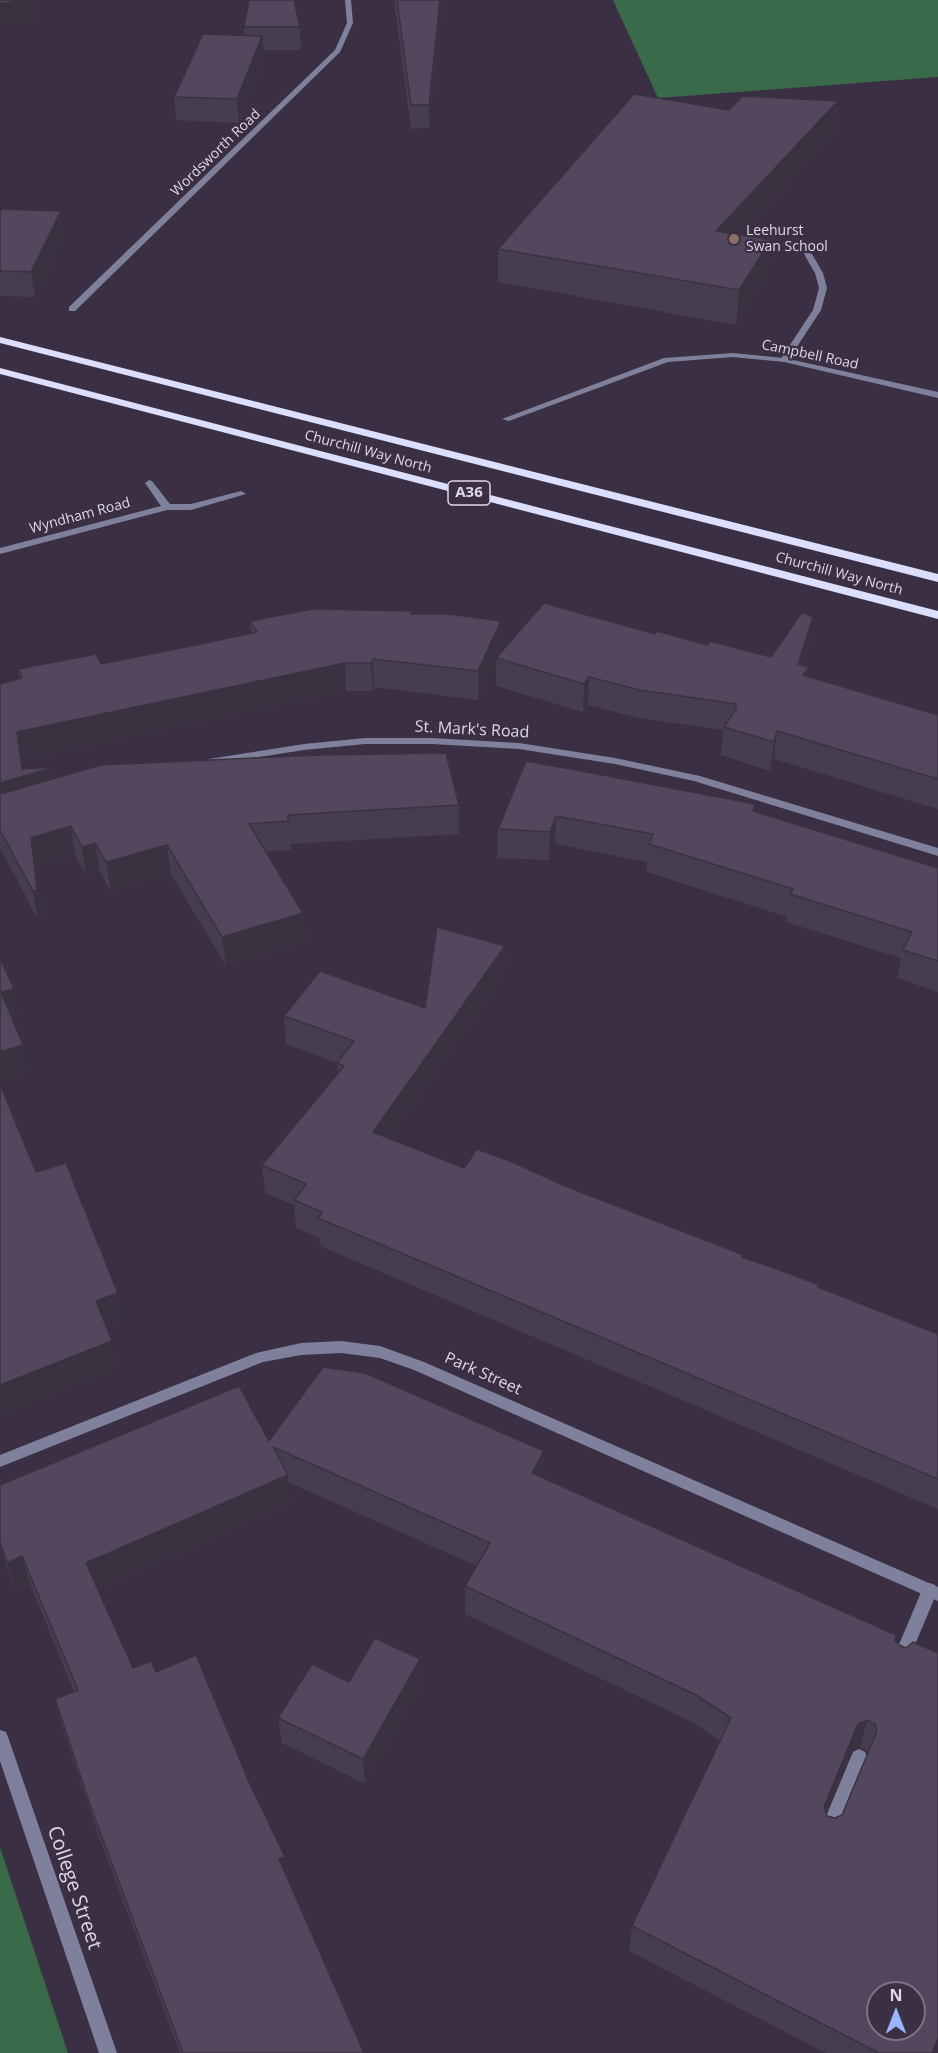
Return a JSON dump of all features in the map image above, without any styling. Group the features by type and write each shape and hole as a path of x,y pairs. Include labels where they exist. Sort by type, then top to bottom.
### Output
{"highway":[{"name":"Churchill Way North","path":"0,340 938,578"},
{"name":"Churchill Way North","path":"0,371 938,615"}],"street":[{"name":"Wordsworth Road","path":"72,309 338,51 350,23 348,0"},
{"path":"784,360 817,310 824,288 808,254"},
{"name":"Campbell Road","path":"506,419 667,360 733,355 784,360 938,396"},
{"name":"Wyndham Road","path":"149,483 167,507"},
{"name":"Wyndham Road","path":"0,551 167,507 191,507 241,494"},
{"name":"St. Mark's Road","path":"202,764 304,747 365,741 432,741 519,746 615,761 696,778 938,852"},
{"name":"Park Street","path":"0,1461 261,1357 301,1348 351,1348 380,1352 419,1366 934,1592"},
{"path":"897,1666 934,1592"},
{"name":"College Street","path":"0,1737 108,2053"},
{"path":"827,1834 860,1757"}],"green space":[{"path":"613,0 938,0 938,77 658,98"},
{"path":"0,1847 68,2053 0,2053"}],"building":[{"path":"0,0 22,0 0,4"},
{"path":"249,0 294,0 300,27 244,27"},
{"path":"397,0 440,0 429,105 411,105"},
{"path":"203,34 262,36 237,99 174,97"},
{"name":"Leehurst Swan School","path":"634,94 729,110 742,96 838,101 716,231 771,240 739,290 498,249"},
{"path":"0,209 61,211 31,272 0,271"},
{"path":"544,603 655,634 657,631 707,645 710,641 771,657 802,612 813,617 798,664 809,667 803,675 938,715 938,779 777,731 774,742 724,727 736,709 736,704 640,690 589,677 584,684 496,658"},
{"path":"313,609 411,611 411,614 449,614 501,621 478,671 373,659 371,663 345,663 17,732 22,769 55,767 0,783 0,684 22,678 18,669 96,654 101,664 196,645 257,632 250,621"},
{"path":"446,753 459,805 288,815 288,821 249,824 303,913 222,937 167,845 106,862 95,843 82,847 71,826 31,838 37,890 33,891 0,830 0,794 101,765 319,755"},
{"path":"526,761 755,804 753,811 938,868 938,961 903,950 912,932 790,894 793,889 649,844 653,834 556,816 550,832 498,829"},
{"path":"437,927 505,946 373,1132 464,1168 477,1149 938,1334 938,1479 318,1218 322,1212 294,1200 306,1184 262,1165 344,1066 337,1063 354,1041 284,1016 320,971 425,1008"},
{"path":"0,958 14,989 1,992 23,1045 0,1052"},
{"path":"0,1084 36,1172 66,1163 118,1293 96,1301 112,1341 0,1385"},
{"path":"323,1367 365,1373 544,1451 532,1473 896,1635 895,1640 899,1645 906,1648 913,1642 938,1653 938,2038 932,2053 879,2053 632,1926 731,1718 696,1695 465,1586 490,1543 273,1447 288,1475 86,1563 133,1668 151,1661 156,1672 196,1655 250,1784 285,1857 279,1859 364,2053 183,2053 91,1808 55,1699 78,1690 22,1556 7,1563 0,1542 0,1485 239,1386 269,1441","holes":["867,1720 875,1724 877,1731 842,1815 835,1818 827,1816 824,1807 858,1724"]},
{"path":"375,1638 420,1659 363,1759 278,1718 312,1664 349,1682"}],"place":[{"name":"Leehurst Swan School","path":"734,239"}]}
